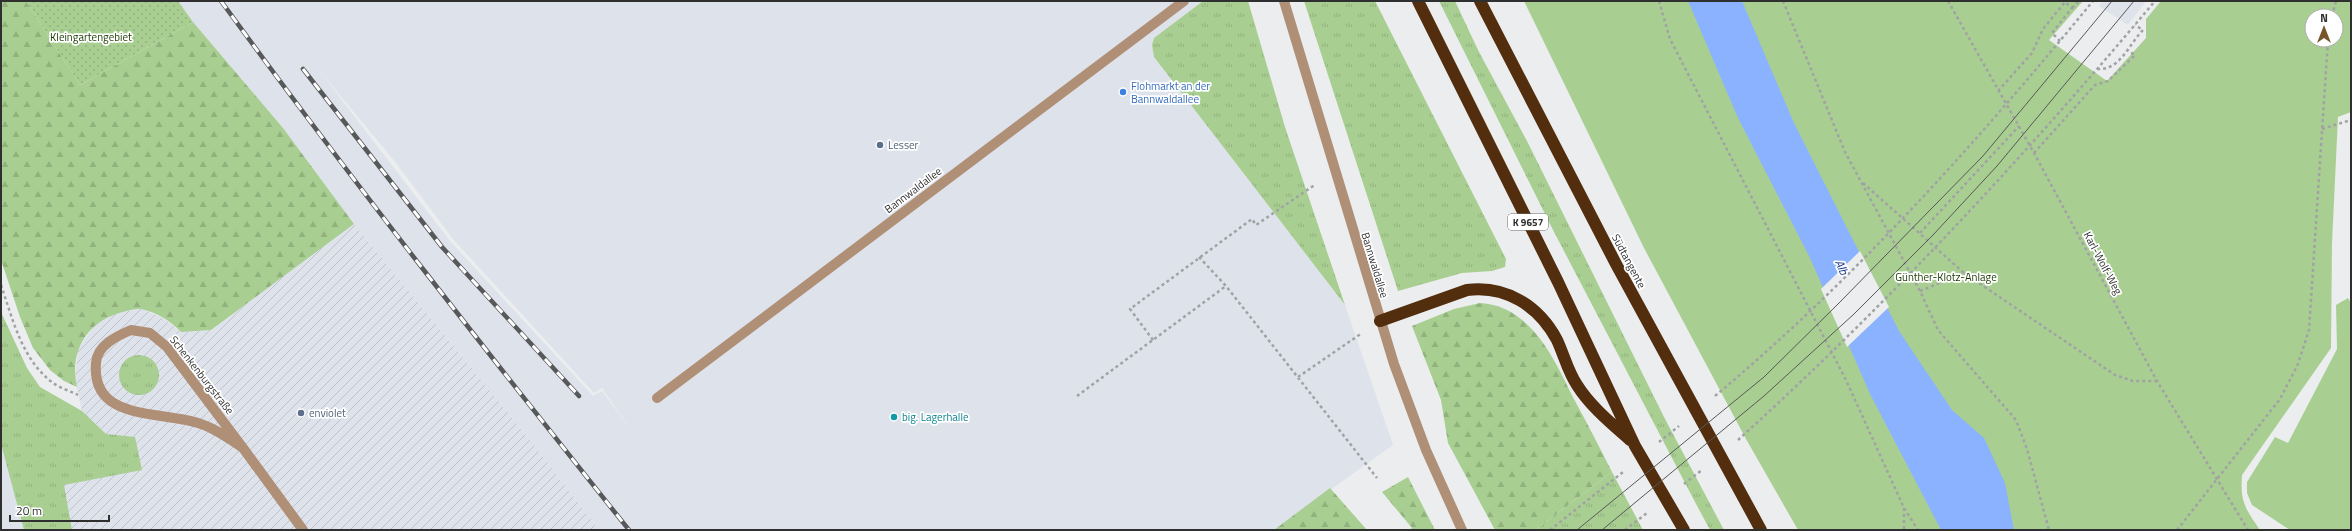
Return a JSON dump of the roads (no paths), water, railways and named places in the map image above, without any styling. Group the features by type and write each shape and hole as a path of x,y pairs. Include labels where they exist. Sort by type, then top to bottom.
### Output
{"highway":[{"name":"K 9657","path":"1418,1 1558,282 1635,446 1684,530"},
{"name":"Südtangente","path":"1480,1 1616,264 1761,530"},
{"name":"K 9657","path":"1380,321 1467,290 1494,290 1517,298 1528,306 1548,326 1577,385 1606,419 1635,446"}],"street":[{"name":"Bannwaldallee","path":"656,398 1184,1"},
{"name":"Bannwaldallee","path":"1284,1 1380,321 1426,450 1462,530"},
{"name":"Schenkenburgstraße","path":"243,448 200,424 130,411 106,399 95,377 96,358 112,337 132,330 150,333 167,347 243,448 303,530"}],"water":[{"name":"Alb","path":"1688,1 1742,1 1794,123 1899,331 1952,410 1984,438 2005,483 2014,530 1941,530 1871,396 1809,256 1738,118"}],"tram line":[{"path":"1577,530 1764,377 1839,303 1983,156 2112,1"},
{"path":"1602,530 1764,396 1854,314 1933,235 1997,166 2134,1"}],"railway":[{"path":"221,1 320,135 422,268 629,530"},
{"path":"303,69 442,247 579,396"}],"place":[{"name":"Flohmarkt an der Bannwaldallee","path":"1123,92"},
{"name":"Lesser","path":"880,145"},
{"name":"enviolet","path":"301,413"},
{"name":"big. Lagerhalle","path":"894,417"}],"park label":[{"name":"Kleingartengebiet","path":"91,37"},
{"name":"Günther-Klotz-Anlage","path":"1946,277"}]}
